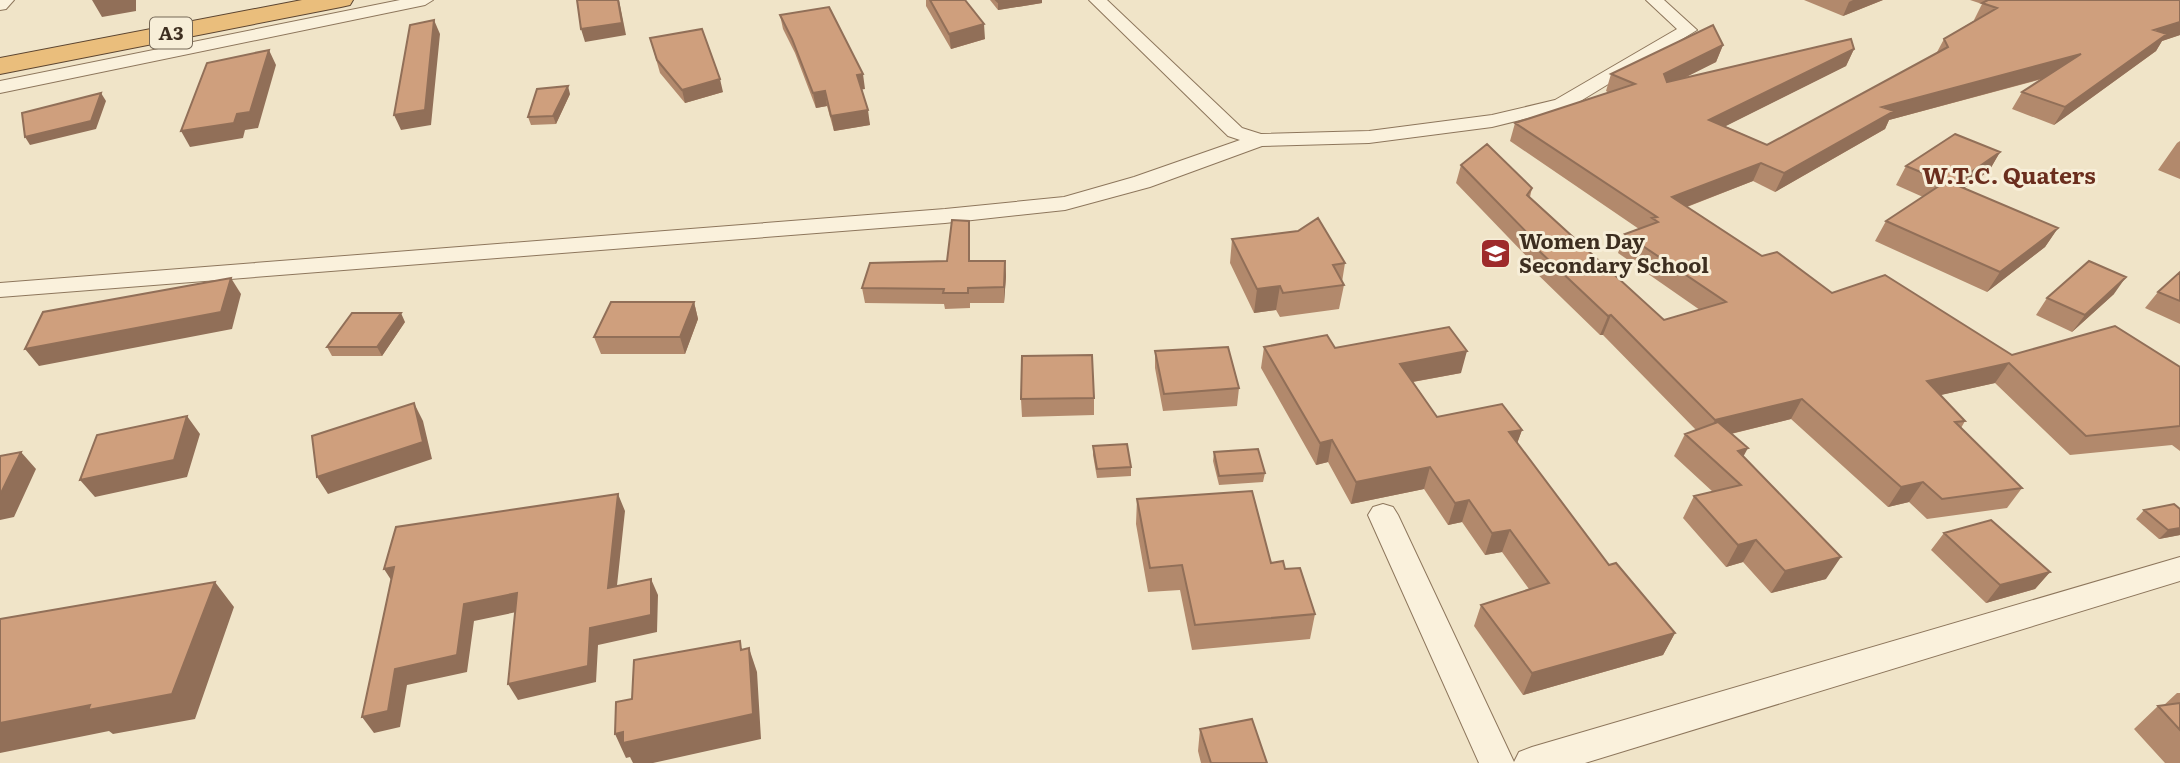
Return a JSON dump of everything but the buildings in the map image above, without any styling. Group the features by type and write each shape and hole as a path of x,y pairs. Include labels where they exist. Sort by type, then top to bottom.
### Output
{"highway":[{"name":"A3","path":"0,56 283,0"},
{"name":"A3","path":"0,66 341,0"}],"street":[{"path":"0,5 6,0"},
{"path":"0,87 425,0"},
{"path":"1097,0 1235,132 1260,140"},
{"path":"0,290 945,216 1065,203 1142,182 1260,140 1369,136 1492,121 1562,104 1688,30 1654,0"},
{"path":"1383,515 1497,763"},
{"path":"1532,763 2180,569"}],"place":[{"name":"Women Day Secondary School","path":"1496,254"}],"district":[{"name":"W.T.C. Quaters","path":"2009,176"}]}
